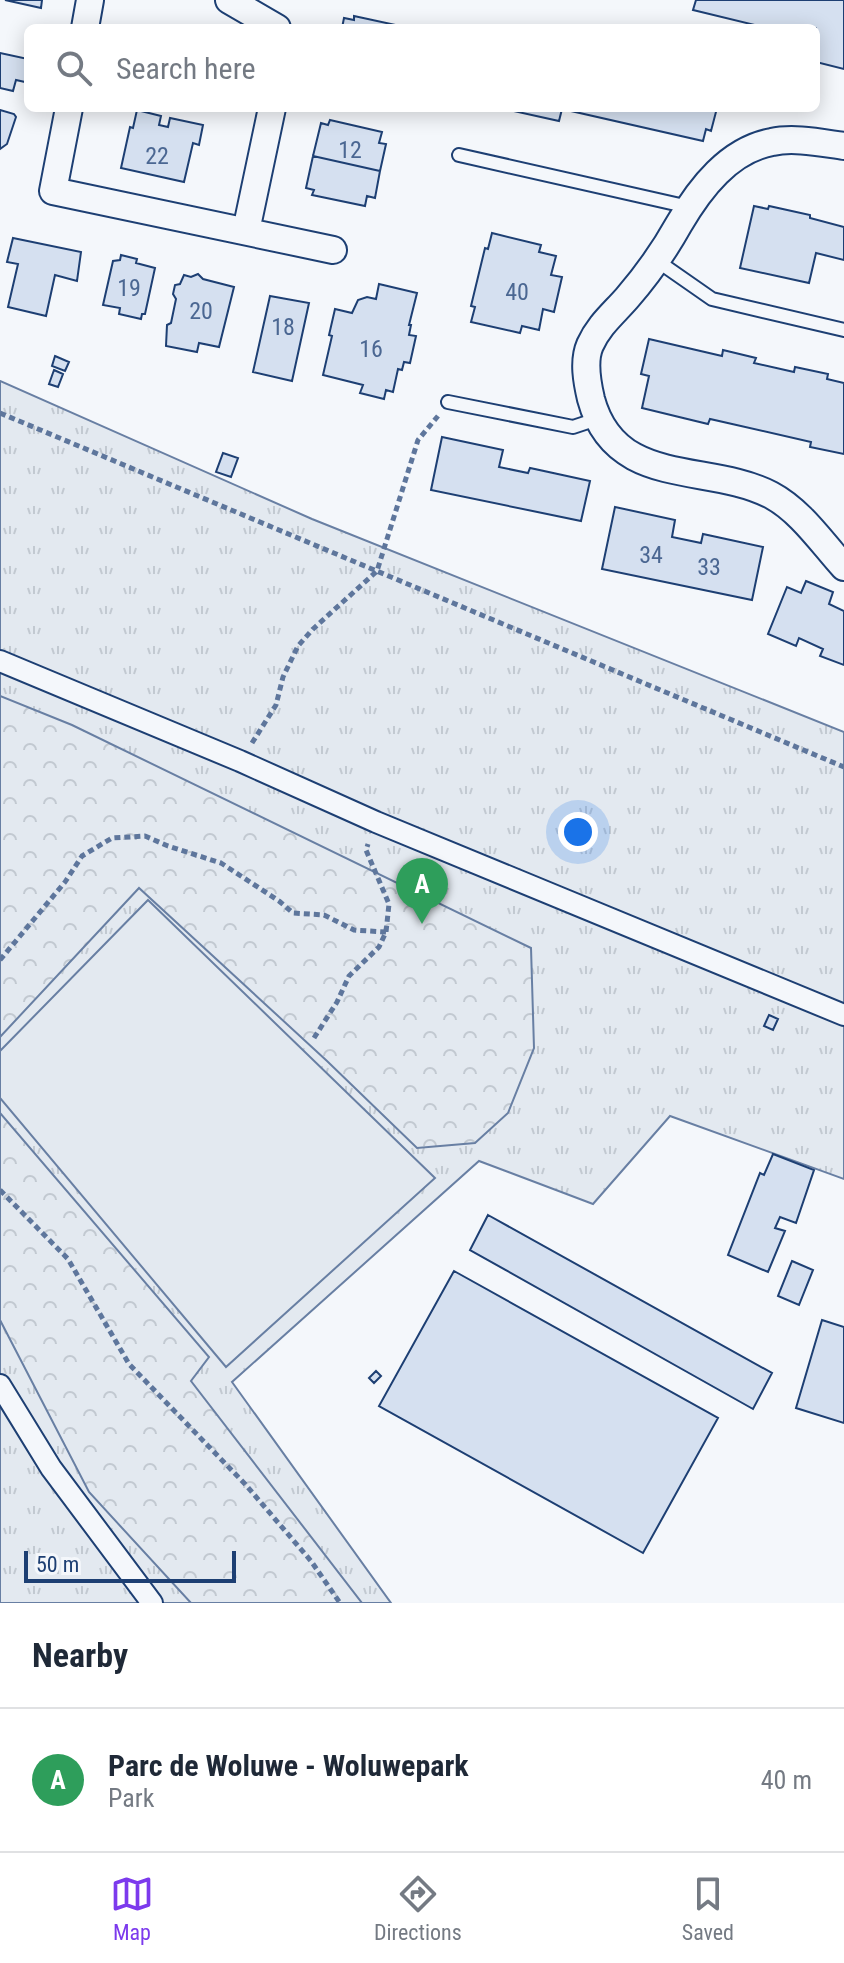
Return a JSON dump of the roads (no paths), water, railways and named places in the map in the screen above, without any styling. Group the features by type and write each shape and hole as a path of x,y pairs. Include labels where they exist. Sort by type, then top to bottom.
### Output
{"street":[{"path":"86,24 90,0"},
{"path":"229,0 270,24"},
{"path":"68,112 53,191 333,250"},
{"path":"246,231 271,112"},
{"path":"844,146 772,141 739,154 714,174 656,260 627,298 603,322 588,348 586,379 597,419 621,448 651,466 739,482 773,496 798,515 844,567"},
{"path":"0,661 240,761 376,822 844,1015"},
{"path":"0,1385 51,1468 152,1603"}],"lane":[{"path":"459,155 689,207"},
{"path":"656,260 712,299 844,330"},
{"path":"448,402 573,427 597,419"}],"place":[{"name":"Parc de Woluwe - Woluwepark","path":"422,924"}]}
